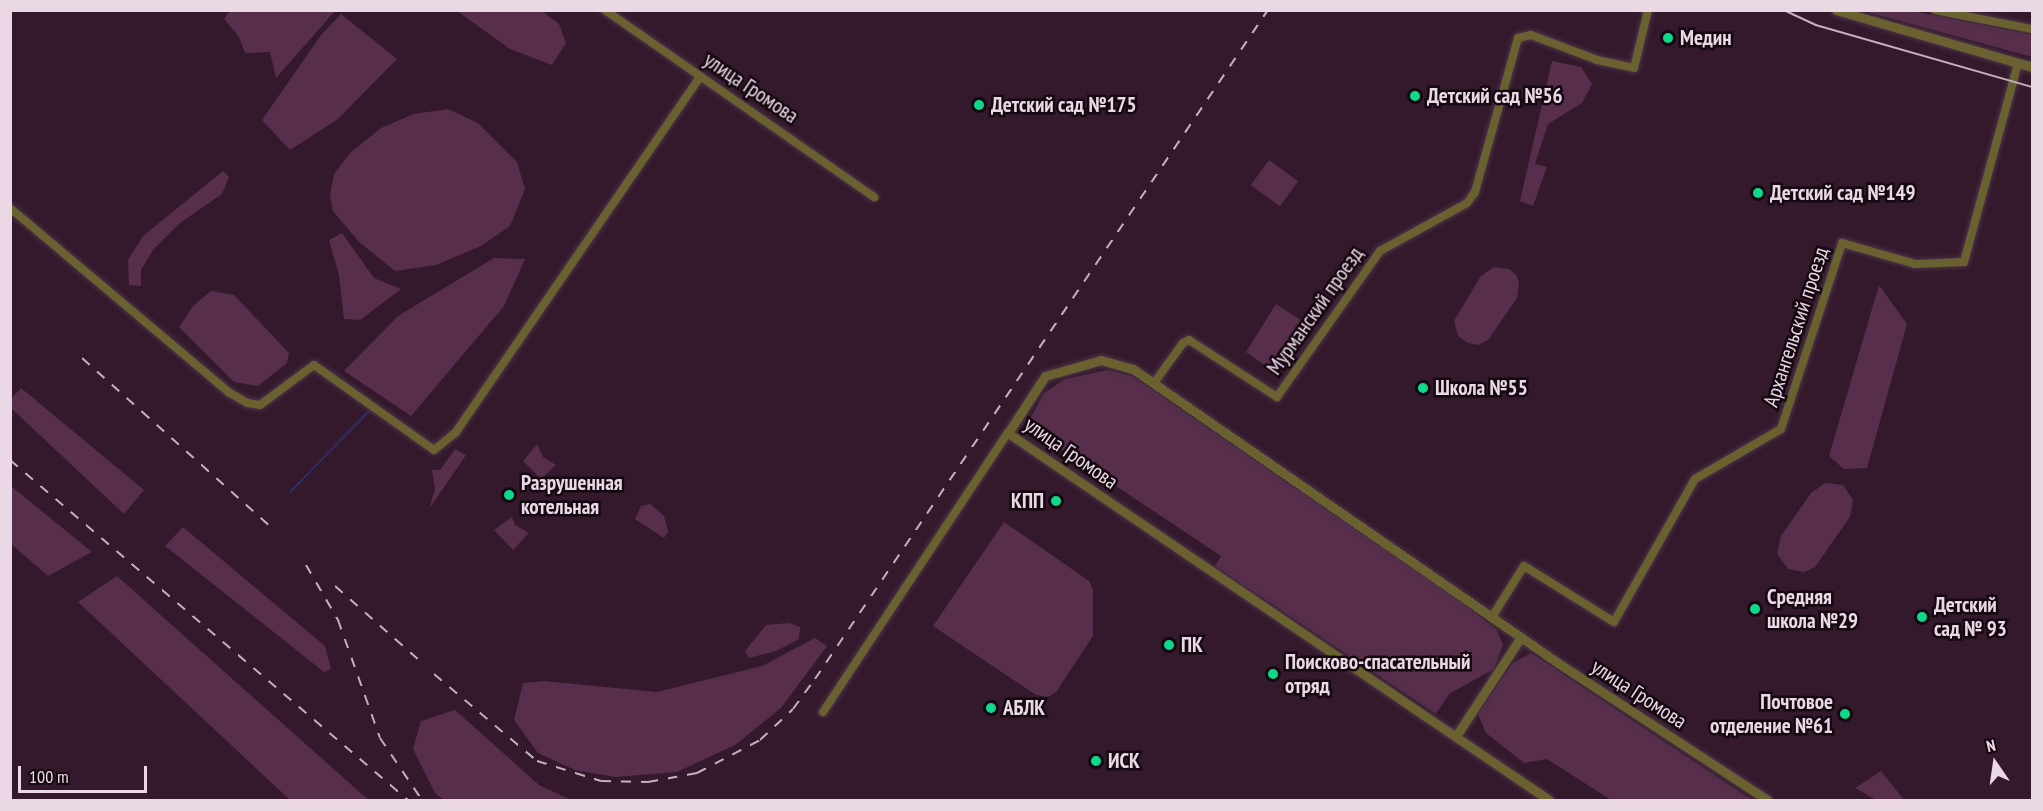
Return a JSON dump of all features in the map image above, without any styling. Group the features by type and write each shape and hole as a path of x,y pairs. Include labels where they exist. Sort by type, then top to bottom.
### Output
{"street":[{"name":"улица Громова","path":"605,10 874,197"},
{"name":"Мурманский проезд","path":"1154,383 1183,343 1189,340 1277,397 1380,251 1467,202 1475,192 1518,38 1531,35 1597,60 1634,68 1648,10"},
{"path":"1836,10 2032,67"},
{"path":"1935,10 2032,29"},
{"name":"Архангельский проезд","path":"1491,617 1524,566 1614,622 1695,479 1781,429 1842,243 1915,264 1964,262 2018,63"},
{"path":"10,208 230,393 260,405 314,365 434,450 456,432 700,76"},
{"name":"улица Громова","path":"1549,801 1008,433 1051,371 1111,361 1154,383 1491,617 1767,801"},
{"path":"823,712 1008,433"},
{"path":"1456,736 1521,637"}],"shaded area":[{"path":"230,11 335,11 276,78 270,52 245,53 239,37 224,19"},
{"path":"457,11 542,11 559,24 566,43 552,65 510,49"},
{"path":"1864,11 1912,11 2032,35 2032,57"},
{"path":"341,14 397,59 338,119 290,150 262,120 321,35"},
{"path":"1552,61 1581,67 1592,84 1582,103 1548,124 1535,164 1547,167 1533,206 1520,201"},
{"path":"448,109 478,123 517,162 525,189 510,226 481,246 436,265 395,271 359,242 333,211 330,195 334,174 350,153 381,128 414,114"},
{"path":"1269,160 1298,181 1280,206 1251,185"},
{"path":"223,171 229,177 222,194 180,223 153,250 141,270 141,286 129,285 128,260 143,236"},
{"path":"342,233 374,278 401,289 360,320 344,319 339,275 329,240"},
{"path":"494,258 525,259 504,306 411,416 344,371 398,316"},
{"path":"1494,267 1509,269 1516,275 1519,282 1517,298 1488,340 1478,345 1468,343 1458,336 1454,321 1481,276"},
{"path":"1879,285 1907,324 1867,468 1844,469 1829,456"},
{"path":"211,291 234,295 289,353 287,363 258,386 234,382 179,327 194,305"},
{"path":"1276,304 1305,323 1303,334 1277,374 1246,352"},
{"path":"1107,370 1132,376 1457,599 1497,630 1503,645 1494,669 1449,694 1436,714 1215,566 1221,556 1026,426 1044,393 1065,379"},
{"path":"21,388 144,490 124,514 11,408 11,399"},
{"path":"537,444 543,457 556,465 541,479 523,461"},
{"path":"455,449 466,455 429,509 435,489 432,470 440,470"},
{"path":"1825,483 1843,485 1853,500 1850,517 1815,567 1804,572 1788,569 1777,554 1781,536 1811,493"},
{"path":"10,486 92,552 48,576 11,544"},
{"path":"650,504 664,516 668,532 664,538 635,519 641,506"},
{"path":"512,517 515,525 529,533 513,550 494,530"},
{"path":"1004,522 1089,581 1093,590 1093,636 1056,692 1048,697 1036,695 933,626"},
{"path":"183,527 325,646 331,669 324,672 165,546"},
{"path":"117,576 369,800 290,800 78,602"},
{"path":"789,623 800,627 799,639 776,651 749,658 745,651 766,625"},
{"path":"815,638 827,646 781,708 735,745 677,772 615,777 575,770 538,753 514,720 523,683 544,681 657,692 762,666"},
{"path":"1531,653 1752,800 1611,800 1547,759 1524,763 1486,733 1478,714 1513,663"},
{"path":"455,710 539,785 571,800 444,800 435,793 413,749 421,721"},
{"path":"1881,771 1904,800 1876,800 1855,788"}],"waterway":[{"path":"290,492 370,410"}],"tram line":[{"path":"1784,10 1816,25 2032,87"}],"railway":[{"path":"434,674 537,761 601,781 648,782 697,773 760,740 793,709 815,679 1268,10"},
{"path":"82,358 273,529"},
{"path":"10,460 408,800"},
{"path":"306,565 338,620 380,738 422,800"},
{"path":"335,586 420,661"}],"place":[{"name":"Медин","path":"1668,38"},
{"name":"Детский сад №56","path":"1415,96"},
{"name":"Детский сад №175","path":"979,105"},
{"name":"Детский сад №149","path":"1758,193"},
{"name":"Школа №55","path":"1423,388"},
{"name":"Разрушенная котельная","path":"509,495"},
{"name":"КПП","path":"1056,501"},
{"name":"Средняя школа №29","path":"1755,609"},
{"name":"Детский сад № 93","path":"1922,617"},
{"name":"ПК","path":"1169,645"},
{"name":"Поисково-спасательный отряд","path":"1273,674"},
{"name":"АБЛК","path":"991,708"},
{"name":"Почтовое отделение №61","path":"1845,714"},
{"name":"ИСК","path":"1096,761"}]}
